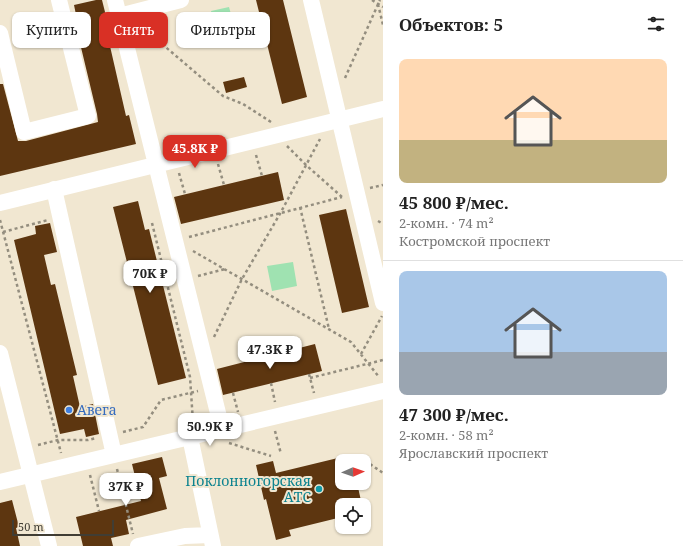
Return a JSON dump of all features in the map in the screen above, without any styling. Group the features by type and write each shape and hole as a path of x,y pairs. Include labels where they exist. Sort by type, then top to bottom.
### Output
{"street":[{"path":"0,33 24,132 88,116 59,0"},
{"path":"115,0 118,12"},
{"path":"134,12 180,0"},
{"path":"311,0 383,303"},
{"path":"127,48 224,436"},
{"path":"0,202 383,109"},
{"path":"54,189 115,461"},
{"path":"0,353 49,546"},
{"path":"0,482 30,475 115,461 192,432 224,436 383,391"},
{"path":"136,543 185,536 211,541 192,432"}],"path":[{"path":"372,0 383,7"},
{"path":"344,80 380,0"},
{"path":"378,4 383,25"},
{"path":"167,48 223,96 243,104 277,126"},
{"path":"204,357 242,279 281,212 320,138"},
{"path":"283,141 306,165 361,212"},
{"path":"254,148 262,176"},
{"path":"216,158 224,185"},
{"path":"177,167 185,194"},
{"path":"175,241 342,197"},
{"path":"300,207 329,329"},
{"path":"3,232 60,217"},
{"path":"0,220 62,457"},
{"path":"152,223 188,370 191,393 192,432"},
{"path":"175,241 350,342 383,382"},
{"path":"185,279 225,269"},
{"path":"360,354 383,314"},
{"path":"310,378 383,360"},
{"path":"309,374 315,399"},
{"path":"271,383 277,408"},
{"path":"37,446 58,440 88,440 143,427 161,400 212,388"},
{"path":"233,393 239,417"},
{"path":"275,430 280,454"},
{"path":"224,436 271,456"},
{"path":"115,461 136,543"},
{"path":"371,465 383,473"},
{"path":"89,473 99,511"}],"green space":[{"path":"229,7 230,12 211,12"},
{"path":"293,262 297,286 272,291 267,266"}],"building":[{"path":"102,0 105,12 99,12 99,48 110,48 126,116 129,115 136,144 0,176 0,84 3,84 18,141 26,141 98,122 81,48 91,48 91,12 75,12 74,5"},
{"path":"256,0 283,0 307,97 282,104 268,48 270,48 270,12 259,12"},
{"path":"244,77 247,87 226,93 223,82"},
{"path":"278,172 284,200 181,224 174,197"},
{"path":"138,201 145,230 149,229 186,378 158,385 113,207"},
{"path":"346,209 369,307 342,313 319,215"},
{"path":"50,223 57,252 44,255 51,285 55,284 77,375 73,376 80,407 93,404 99,434 86,437 84,429 60,434 14,240 36,234 35,226"},
{"path":"315,344 322,371 223,395 217,369"},
{"path":"162,457 167,476 159,478 167,509 126,520 129,534 111,538 113,546 83,546 76,517 141,501 132,464"},
{"name":"Поклонногорская АТС","path":"335,459 335,490 359,490 360,498 335,498 335,519 289,530 291,536 276,540 266,499 264,500 256,465 273,461 276,473"},
{"path":"12,500 19,527 16,528 20,546 0,546 0,503"}],"place":[{"name":"Авега","path":"69,410"},
{"name":"Поклонногорская АТС","path":"319,489"}]}
